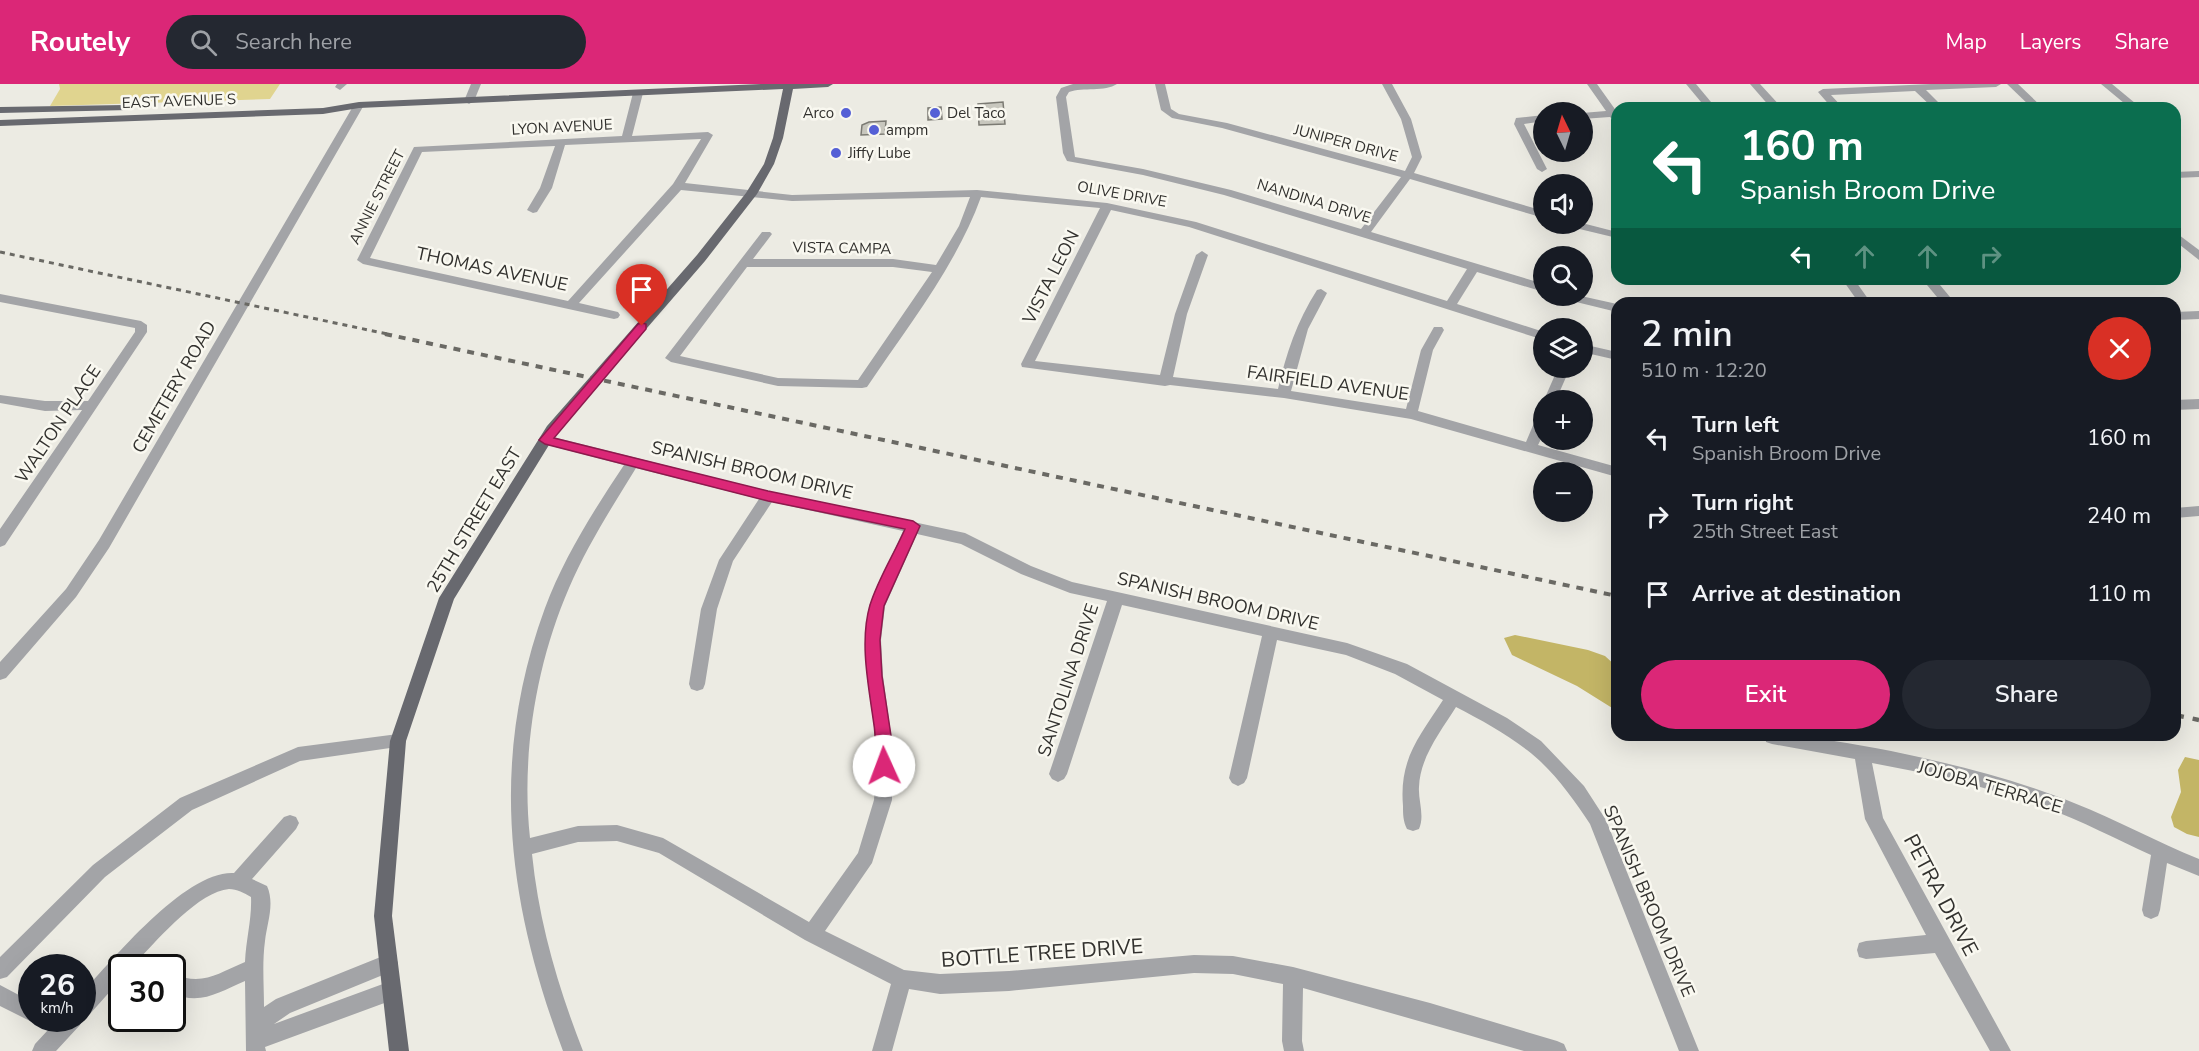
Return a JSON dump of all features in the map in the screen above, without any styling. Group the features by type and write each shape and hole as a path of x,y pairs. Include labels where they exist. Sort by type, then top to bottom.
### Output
{"main road":[{"name":"EAST AVENUE S","path":"0,110 330,103 359,105 828,84"},
{"name":"25TH STREET EAST","path":"399,1051 383,916 398,741 447,598 545,440 701,258 751,194 769,164 778,138 789,85"},
{"name":"EAST AVENUE S","path":"0,123 323,111 359,105"}],"street":[{"path":"469,101 477,84"},
{"name":"NANDINA DRIVE","path":"1112,84 1077,86 1065,90 1061,97 1068,153 1071,159 1179,179 1533,285"},
{"name":"JUNIPER DRIVE","path":"1160,84 1166,110 1176,116 1223,125 1533,212"},
{"path":"1364,233 1408,175 1417,157 1406,119 1387,84"},
{"path":"1592,84 1611,111"},
{"path":"1691,84 1706,102"},
{"path":"1755,84 1772,102"},
{"path":"1832,102 1823,92 1996,84"},
{"path":"2012,84 2032,102"},
{"path":"2106,84 2128,102"},
{"path":"1918,87 1933,102"},
{"path":"626,139 638,93"},
{"name":"CEMETERY ROAD","path":"0,673 71,593 104,544 359,105"},
{"path":"1593,116 1611,117"},
{"path":"1533,119 1520,120 1519,124 1533,151"},
{"name":"LYON AVENUE","path":"418,149 708,135 678,186"},
{"path":"532,210 546,188 561,142"},
{"name":"ANNIE STREET","path":"363,260 418,149"},
{"path":"1538,162 1542,169"},
{"path":"2181,175 2199,174"},
{"path":"571,304 678,186"},
{"name":"OLIVE DRIVE","path":"678,186 751,194 823,198 977,193 1107,206 1192,224 1533,333"},
{"path":"766,234 671,358 778,382 862,384 940,269 966,224 977,193"},
{"name":"VISTA LEON","path":"1027,364 1107,206"},
{"path":"1593,230 1611,234"},
{"path":"2181,242 2199,256"},
{"path":"1165,382 1181,314 1202,255"},
{"name":"THOMAS AVENUE","path":"363,260 615,315"},
{"name":"VISTA CAMPA","path":"743,262 892,263 940,269"},
{"path":"1449,307 1474,267"},
{"path":"1933,285 1944,297"},
{"path":"1284,394 1290,363 1309,310 1320,293"},
{"path":"0,308 6,299"},
{"name":"WALTON PLACE","path":"0,541 6,536 141,332 141,325 6,299"},
{"path":"1593,302 1611,307"},
{"path":"2181,316 2199,315"},
{"path":"1411,414 1427,350 1438,330"},
{"path":"1593,351 1611,355"},
{"name":"FAIRFIELD AVENUE","path":"1027,364 1165,382 1284,394 1411,414 1611,470"},
{"path":"1,400 45,406 93,405"},
{"path":"2181,405 2199,404"},
{"name":"SPANISH BROOM DRIVE","path":"545,440 768,496 965,539 1026,570 1070,587 1358,653 1401,669 1501,723 1534,746 1578,791 1597,820 1620,872 1689,1051"},
{"path":"1530,446 1533,440"},
{"path":"573,1051 559,1018 533,930 521,849 518,782 530,692 541,645 554,607 591,528 633,461"},
{"path":"697,684 709,609 726,560 768,496"},
{"path":"2181,512 2199,511"},
{"path":"812,934 866,857 883,800 885,749 875,676 873,640 877,606 913,526"},
{"name":"SANTOLINA DRIVE","path":"1058,774 1116,598"},
{"path":"1238,778 1271,633"},
{"path":"1413,823 1410,786 1417,755 1453,698"},
{"path":"0,970 99,871 186,804 298,754 398,741"},
{"name":"JOJOBA TERRACE","path":"1795,741 1863,753 1996,784 2047,800 2199,868"},
{"name":"PETRA DRIVE","path":"1863,753 1874,819 2001,1051"},
{"path":"238,881 290,823"},
{"name":"BOTTLE TREE DRIVE","path":"521,849 578,834 617,833 663,846 812,934 902,979 940,984 1009,981 1194,964 1233,965 1293,976 1430,1013 1512,1045 1557,1051"},
{"path":"2151,910 2160,852"},
{"path":"137,954 142,941 198,892 228,880 238,881 260,892 261,915 255,942 255,1043"},
{"path":"1866,950 1940,943"},
{"path":"255,1043 261,1022 283,1006 388,963"},
{"path":"186,990 200,990 255,967"},
{"path":"1293,976 1292,1041 1294,1051"},
{"path":"882,1051 902,979"},
{"path":"96,996 108,986"},
{"path":"255,1043 261,1038 391,991"},
{"path":"0,995 18,1005"},
{"path":"42,1051 60,1032"}],"shaded area":[{"path":"59,84 280,84 270,99 50,106 60,89"},
{"path":"1515,635 1588,650 1605,656 1611,662 1611,707 1577,686 1512,655 1504,638"},
{"path":"2185,757 2199,760 2199,837 2174,827 2171,817 2181,792 2178,770"}],"building":[{"path":"1003,102 1005,124 979,125 978,104"},
{"name":"Del Taco","path":"941,107 942,119 928,120 928,108"},
{"name":"ampm","path":"886,121 885,134 861,135 862,125 869,122"}],"railway":[{"path":"0,252 392,335"},
{"path":"385,334 1611,595"},
{"path":"2181,716 2199,720"}],"place":[{"name":"Arco","path":"846,113"},
{"name":"Del Taco","path":"935,113"},
{"name":"ampm","path":"874,130"},
{"name":"Jiffy Lube","path":"836,153"}],"route":[{"path":"642,326 545,440 768,496 913,526 877,606 873,640 875,676 885,749 884,766"}]}
